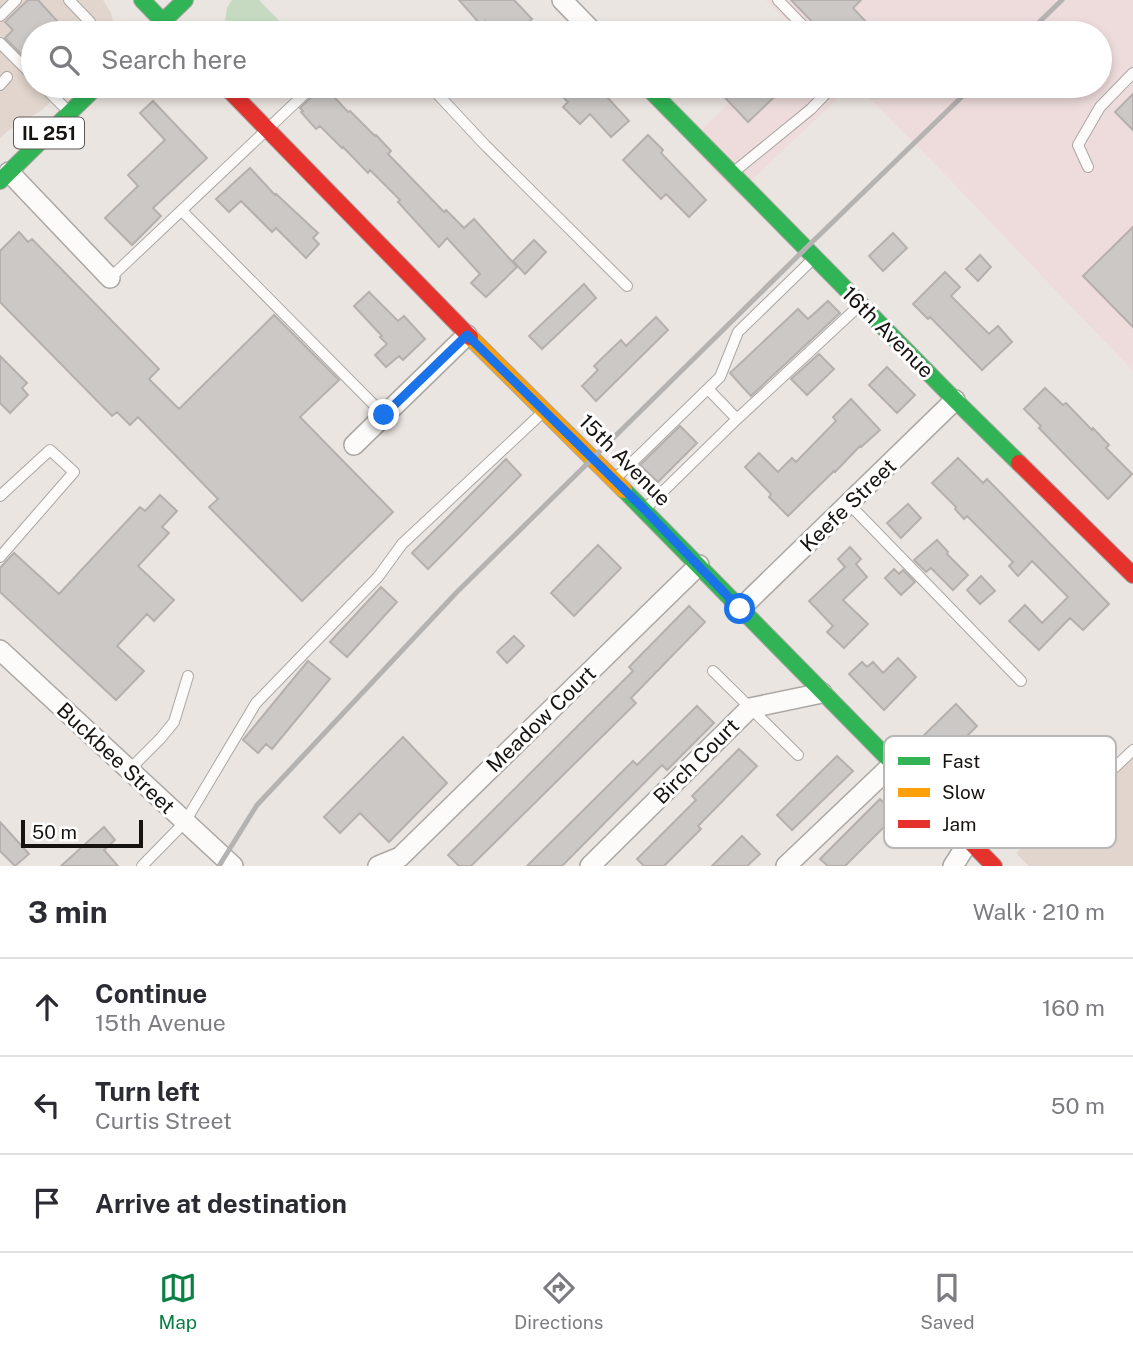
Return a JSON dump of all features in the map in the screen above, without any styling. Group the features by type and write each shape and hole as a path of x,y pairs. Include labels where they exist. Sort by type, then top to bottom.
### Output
{"main road":[{"path":"142,0 156,21"},
{"path":"168,21 185,0"},
{"name":"IL 251","path":"3,172 85,98"},
{"name":"15th Avenue","path":"237,98 467,335 644,509 884,755"},
{"name":"16th Avenue","path":"658,98 955,400 1133,575"},
{"name":"15th Avenue","path":"976,848 994,866"}],"street":[{"path":"562,0 582,21"},
{"path":"3,172 110,278"},
{"path":"354,445 467,335"},
{"name":"Keefe Street","path":"740,609 955,400"},
{"name":"Meadow Court","path":"378,866 400,857 699,565"},
{"name":"Buckbee Street","path":"0,650 233,866"},
{"name":"Birch Court","path":"590,866 750,708 822,693"},
{"path":"786,866 884,773"},
{"path":"953,866 965,848"}],"lane":[{"path":"0,16 16,0"},
{"path":"69,0 89,21"},
{"path":"778,0 798,21"},
{"path":"0,43 21,64"},
{"path":"1112,95 1133,73"},
{"path":"55,98 69,113"},
{"path":"110,278 300,98"},
{"path":"441,98 627,286"},
{"path":"732,173 822,98"},
{"path":"1088,167 1078,145 1100,107 1109,98"},
{"path":"182,211 384,415"},
{"path":"614,479 720,377 738,332 815,258"},
{"path":"644,509 860,304"},
{"path":"708,389 737,419"},
{"path":"142,866 185,822 256,703 378,577 402,544 544,410"},
{"path":"0,496 50,450 74,472 0,557"},
{"path":"849,504 1021,681"},
{"path":"713,671 798,755"},
{"path":"129,771 174,722 188,676"},
{"path":"1116,766 1133,750"}],"shaded area":[{"path":"0,0 103,0 113,21 21,21 21,98 54,98 42,110 0,138"},
{"path":"766,0 1133,0 1133,371 869,98 1112,98 1112,21 787,21"},
{"path":"734,98 838,98 737,194 688,143"},
{"path":"1133,743 1133,866 1029,866 1016,853 1021,848 1116,848 1116,759"}],"green space":[{"path":"232,0 259,0 279,21 225,21 227,8"}],"building":[{"path":"28,0 38,0 57,21 21,21 21,54 5,38 13,30 5,22"},
{"path":"459,0 514,0 532,19 530,21 477,21"},
{"path":"791,0 861,0 853,8 865,21 811,21"},
{"path":"1133,94 1133,130 1115,112"},
{"path":"311,98 335,98 376,135 391,151 388,154 444,212 446,210 464,228 474,219 517,267 486,297 471,283 480,274 447,238 439,247 398,202 400,200 370,170 368,173 320,126 316,129 300,108"},
{"path":"564,98 608,98 629,121 611,137 590,114 580,124 563,107 568,102"},
{"path":"725,98 773,98 748,122"},
{"path":"153,101 207,158 153,208 161,216 132,245 105,218 138,186 128,175 165,140 140,113"},
{"path":"648,135 663,150 661,153 706,200 689,217 666,194 661,199 623,160"},
{"path":"250,168 275,195 318,233 313,238 319,244 306,258 276,228 272,232 241,201 229,212 216,199"},
{"path":"1133,227 1133,327 1083,276"},
{"path":"19,232 28,242 32,239 159,369 149,379 179,409 274,315 339,380 300,417 393,512 302,601 209,507 218,499 138,417 130,425 117,412 112,416 0,302 0,251"},
{"path":"893,233 907,248 883,271 869,256"},
{"path":"534,240 546,252 525,274 513,261"},
{"path":"980,255 991,267 978,281 966,269"},
{"path":"945,272 960,287 951,296 989,334 998,326 1012,342 982,370 930,317 928,319 913,304"},
{"path":"584,284 596,298 542,349 529,336"},
{"path":"369,292 398,321 404,316 425,339 403,360 399,356 386,367 375,355 387,344 354,306"},
{"path":"828,301 840,313 751,396 730,373 798,309 808,319"},
{"path":"656,317 668,330 596,401 582,386 598,370 594,366 621,340 626,346"},
{"path":"819,354 834,369 807,395 791,379"},
{"path":"0,356 27,383 22,388 28,395 10,413 0,403"},
{"path":"887,367 915,395 897,413 869,385"},
{"path":"1045,388 1063,405 1066,403 1092,430 1093,428 1109,445 1106,448 1132,474 1108,499 1024,409"},
{"path":"851,399 880,430 788,516 745,467 759,453 778,472 792,458 796,462 836,421 833,417"},
{"path":"680,426 697,443 658,482 640,465"},
{"path":"958,458 983,483 987,479 1109,604 1083,630 1070,618 1039,650 1009,621 1025,605 1042,623 1068,597 1032,561 1018,576 1009,566 1013,562 967,516 964,519 932,483"},
{"path":"506,459 521,475 428,569 412,553"},
{"path":"160,495 177,511 162,527 169,533 138,566 174,600 154,621 147,614 117,646 144,671 116,700 0,592 0,568 14,553 59,594 140,507 145,511"},
{"path":"908,504 921,518 901,538 887,523"},
{"path":"937,540 968,575 953,590 931,568 926,572 914,560"},
{"path":"598,545 621,568 574,616 551,593"},
{"path":"850,547 861,559 856,564 867,577 843,600 868,624 844,648 827,632 833,626 809,601 845,567 838,559"},
{"path":"894,569 899,574 903,570 915,582 901,595 885,578"},
{"path":"981,576 995,591 980,604 967,590"},
{"path":"381,587 397,602 347,657 330,642"},
{"path":"689,606 705,622 631,698 636,703 471,866 459,866 448,855 633,671 629,667"},
{"path":"514,636 524,646 507,663 497,652"},
{"path":"898,658 916,677 884,710 849,674 862,662 867,667 873,662 883,673"},
{"path":"308,661 330,679 272,749 266,744 258,753 243,740"},
{"path":"956,704 977,726 967,736 923,736"},
{"path":"697,706 714,723 667,770 662,765 562,866 527,866 633,761 637,765"},
{"path":"403,737 447,783 389,842 360,813 340,833 324,817"},
{"path":"739,749 757,766 698,826 701,829 664,866 644,866 637,859 696,800 692,796"},
{"path":"837,756 853,771 792,830 777,815"},
{"path":"880,799 884,803 884,827 845,866 828,866 820,859"},
{"path":"0,822 29,854 15,866 0,851"},
{"path":"104,827 115,840 104,850 118,866 61,866"},
{"path":"742,836 760,854 747,866 712,866"}],"railway":[{"path":"1040,21 1062,0"},
{"path":"219,866 257,805 456,593 961,98"}],"traffic: fast":[{"path":"142,0 162,21"},
{"path":"163,21 185,0"},
{"path":"0,181 85,98"},
{"path":"658,98 1019,463"},
{"path":"624,490 884,754"}],"traffic: slow":[{"path":"470,337 624,490"}],"traffic: jam":[{"path":"237,98 470,337"},
{"path":"1019,463 1133,575"},
{"path":"976,848 994,866"}],"route":[{"path":"384,415 467,335 644,509 740,609"}]}
